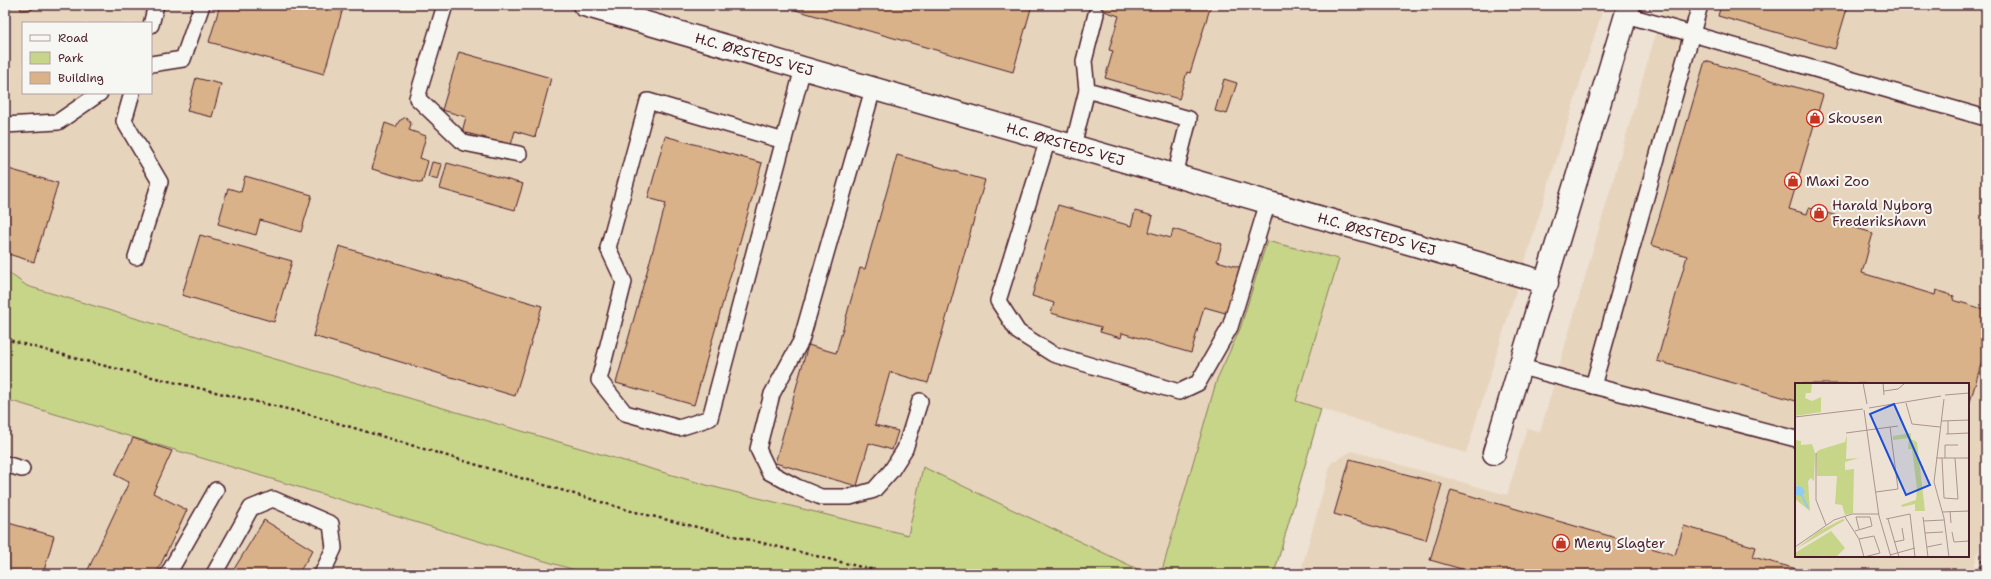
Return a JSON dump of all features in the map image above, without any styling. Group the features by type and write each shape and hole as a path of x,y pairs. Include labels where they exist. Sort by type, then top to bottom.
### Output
{"street":[{"name":"H.C. ØRSTEDS VEJ","path":"584,5 1547,283"},
{"path":"1494,453 1547,283 1628,10"}],"lane":[{"path":"152,22 156,5"},
{"path":"152,64 183,59 202,5"},
{"path":"445,5 417,98 464,143 519,154"},
{"path":"1593,386 1700,5"},
{"path":"1628,10 1692,34 1986,118"},
{"path":"1073,146 1087,90 1084,60 1096,14"},
{"path":"784,141 648,101 608,248 624,282 600,380 624,413 679,428 710,418 784,141 803,68"},
{"path":"873,89 801,341 772,394 758,449 769,472 797,488 821,497 850,497 874,490 891,471 905,449 920,401"},
{"path":"1087,90 1189,118 1175,176"},
{"path":"5,125 58,122 99,94"},
{"path":"132,94 124,121 160,182 136,256"},
{"path":"1048,139 998,301 1018,332 1053,354 1179,392 1198,383 1230,327 1268,202"},
{"path":"1520,367 1795,439"},
{"path":"5,464 22,469"},
{"path":"168,574 216,490"},
{"path":"214,574 251,508 273,499 331,524 334,548 322,574"}],"path":[{"path":"5,339 101,365 304,413 632,511 890,574"},
{"path":"1978,574 1986,545"}],"shaded area":[{"path":"5,5 1604,5 1466,453 1296,401 1339,259 1240,329 1217,379 1161,574 1148,574 923,467 908,535 710,486 27,286 5,270"},
{"path":"1664,5 1986,5 1986,522 1972,574 1300,574 1331,463 1352,451 1507,495 1527,428 1540,432"},
{"path":"5,399 588,574 5,574"}],"green space":[{"path":"1267,241 1339,259 1296,401 1321,409 1274,574 1161,574 1217,379 1240,329"},
{"path":"5,270 27,286 145,321 710,486 908,535 923,467 1148,574 588,574 5,399"}],"building":[{"path":"15,5 34,5 33,9 21,10 20,6"},
{"path":"220,5 344,5 324,74 209,42"},
{"path":"778,5 1032,5 1013,72"},
{"path":"1092,5 1211,5 1190,73 1187,72 1179,99 1105,78 1113,51 1109,50 1119,16 1092,7"},
{"path":"1721,5 1848,5 1835,49 1718,16"},
{"path":"459,52 551,78 535,137 515,131 511,145 499,141 498,147 484,143 486,138 462,132 466,117 442,110"},
{"path":"1705,61 1823,95 1789,209 1807,214 1809,208 1837,216 1836,222 1873,233 1862,273 1935,295 1936,290 1954,296 1953,300 1986,310 1986,347 1969,406 1969,383 1795,383 1795,401 1657,361 1687,256 1651,245"},
{"path":"196,78 221,84 212,117 187,111"},
{"path":"1224,79 1237,83 1227,114 1215,111"},
{"path":"406,117 411,124 409,130 426,136 420,158 428,161 422,183 372,169 385,123 396,127 399,121"},
{"path":"665,136 762,163 694,405 616,383 666,203 648,198"},
{"path":"897,155 985,180 928,383 890,372 875,425 898,431 892,450 869,443 857,486 775,463 808,345 836,353 860,268 865,269"},
{"path":"432,162 442,164 438,180 428,177"},
{"path":"447,163 523,184 515,210 440,189"},
{"path":"5,168 58,183 34,262 5,253"},
{"path":"245,176 312,195 301,232 260,220 256,235 218,224 228,188 241,192"},
{"path":"1058,205 1131,226 1135,211 1153,216 1149,232 1171,238 1173,229 1222,244 1217,261 1242,268 1229,314 1204,307 1191,353 1122,333 1121,338 1100,332 1101,327 1051,313 1054,303 1032,296"},
{"path":"200,235 292,261 274,322 182,295"},
{"path":"339,246 542,306 515,396 313,336"},
{"path":"133,438 172,451 153,493 187,510 156,574 86,574 129,482 115,475"},
{"path":"1350,459 1442,484 1426,540 1334,514"},
{"path":"1451,490 1675,555 1684,526 1756,547 1753,557 1797,569 1795,574 1479,574 1430,560"},
{"path":"264,520 313,550 298,574 231,574"},
{"path":"5,522 54,536 43,574 5,574"},
{"path":"518,567 530,574 514,574"}],"place":[{"name":"Skousen","path":"1815,118"},
{"name":"Maxi Zoo","path":"1793,181"},
{"name":"Harald Nyborg Frederikshavn","path":"1819,213"},
{"name":"Meny Slagter","path":"1561,543"}]}
